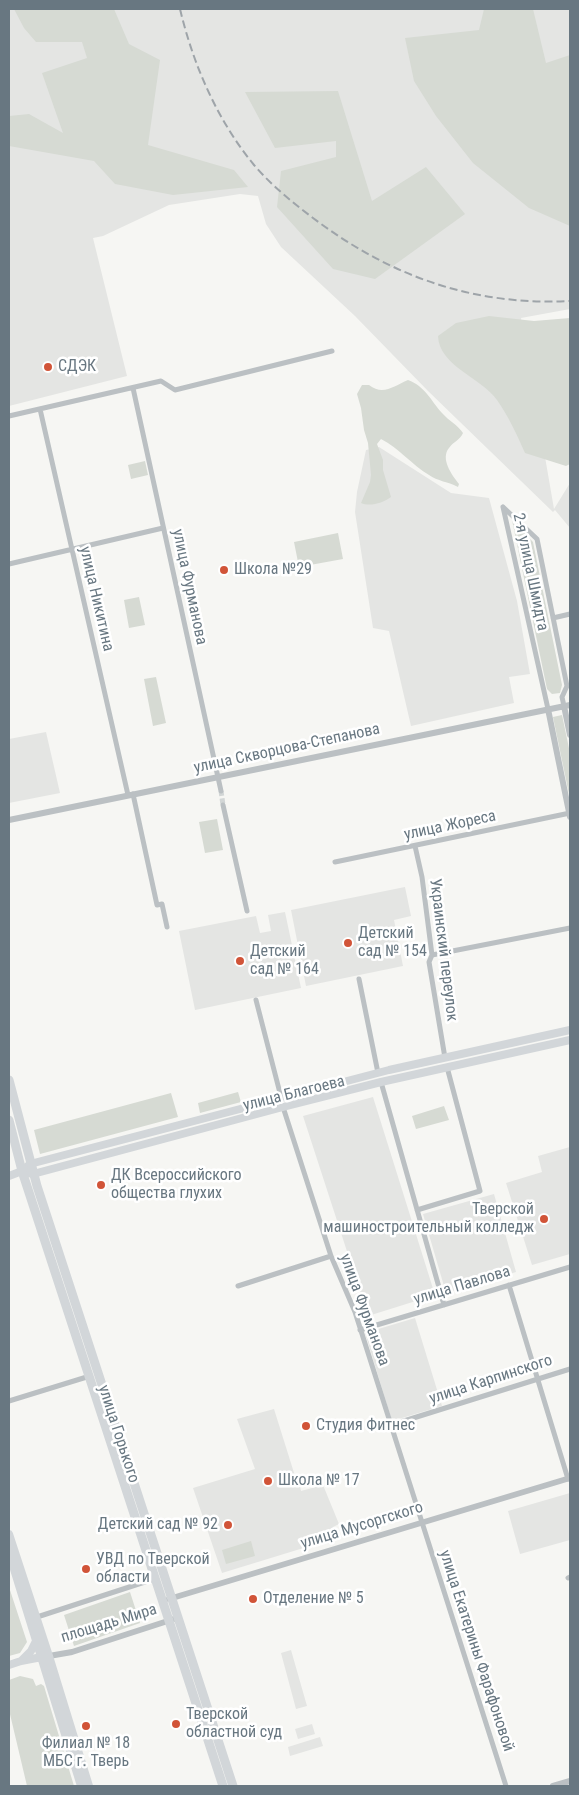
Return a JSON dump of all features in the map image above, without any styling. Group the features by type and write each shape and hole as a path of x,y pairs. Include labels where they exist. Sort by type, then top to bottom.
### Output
{"main road":[{"name":"улица Благоева","path":"9,1176 22,1171 30,1164 284,1096 570,1030"},
{"name":"улица Благоева","path":"22,1171 34,1174 283,1106 570,1040"},
{"name":"улица Горького","path":"9,1080 30,1164 154,1579 166,1600"},
{"path":"283,1106 284,1096"},
{"path":"274,1109 284,1096"},
{"name":"улица Горького","path":"9,1120 22,1171 94,1375 166,1600 233,1786"},
{"path":"9,1534 46,1656 89,1786"},
{"path":"9,1554 35,1620 37,1640 46,1656 46,1670 82,1786"},
{"name":"улица Горького","path":"173,1619 222,1786"},
{"path":"21,1660 30,1653 37,1640"},
{"path":"9,1665 21,1660 46,1656"},
{"path":"21,1660 35,1663 46,1670"}],"street":[{"path":"9,416 161,381 175,390 332,351"},
{"name":"улица Фурманова","path":"133,388 220,791"},
{"name":"улица Никитина","path":"40,409 157,905 162,904 167,927"},
{"name":"2-я улица Шмидта","path":"548,709 503,507 537,539 567,686 562,697 567,705"},
{"path":"9,564 164,528"},
{"path":"553,618 570,614"},
{"path":"567,705 570,735"},
{"name":"улица Скворцова-Степанова","path":"9,820 567,705"},
{"path":"548,709 570,814"},
{"path":"224,805 247,911"},
{"name":"улица Жореса","path":"335,862 570,814"},
{"name":"Украинский переулок","path":"415,846 422,877 432,955 428,962 446,1058"},
{"path":"432,955 570,928"},
{"path":"359,979 378,1073"},
{"path":"256,1000 284,1096"},
{"path":"417,1210 480,1191 448,1067"},
{"path":"381,1082 444,1305"},
{"name":"улица Фурманова","path":"283,1106 331,1256 354,1312 422,1523"},
{"path":"238,1286 331,1256"},
{"name":"улица Павлова","path":"360,1330 570,1267"},
{"path":"510,1285 569,1478"},
{"name":"улица Карпинского","path":"391,1425 570,1369"},
{"path":"11,1400 94,1375"},
{"name":"улица Мусоргского","path":"166,1600 569,1478"},
{"name":"улица Екатерины Фарафоновой","path":"422,1523 506,1786"},
{"path":"35,1620 49,1612 154,1579"},
{"name":"площадь Мира","path":"46,1656 62,1653 173,1619"},
{"path":"553,1786 570,1781"}],"shaded area":[{"path":"9,9 570,9 570,309 521,318 554,509 570,483 570,528 555,510 553,512 428,391 355,316 281,247 266,224 258,196 240,194 169,205 103,236 93,238 127,376 9,406"},
{"path":"14,9 114,9 129,44 160,60 148,145 234,170 248,187 173,195 115,184 94,161 9,146 9,116 29,114 63,133 42,73 87,58 82,42 36,42 24,28"},
{"path":"484,9 533,9 546,63 570,55 570,226 529,208 473,163 436,116 414,81 405,38 479,30"},
{"path":"338,91 372,201 426,167 465,214 375,279 333,269 277,207 281,171 336,157 336,141 275,148 245,92"},
{"path":"489,316 534,321 570,318 570,464 566,466 525,453 509,419 497,400 482,385 453,364 440,346 438,336 456,323"},
{"path":"408,380 419,386 442,413 463,433 449,448 446,457 448,467 459,484 458,487 432,477 381,439 377,444 383,460 383,470 391,497 376,504 368,505 361,503 371,475 368,443 357,394 362,385 369,385 379,390 384,390"},
{"path":"379,447 451,493 489,498 517,601 530,674 509,677 514,703 411,726 389,631 373,628 355,512 357,492 366,450"},
{"path":"145,461 148,475 131,479 128,465"},
{"path":"512,520 533,542 562,685 560,693 552,694 547,689"},
{"path":"338,533 343,559 299,567 294,542"},
{"path":"139,597 145,625 129,628 124,600"},
{"path":"156,677 166,723 153,726 144,679"},
{"path":"562,715 570,753 570,799 553,717"},
{"path":"46,732 60,793 9,803 9,739"},
{"path":"217,819 223,850 205,853 199,822"},
{"name":"Детский сад № 154","path":"405,887 411,916 394,920 403,966 306,986 291,910"},
{"name":"Детский сад № 164","path":"285,912 301,988 195,1010 179,931 256,916 260,933 271,931 268,915"},
{"path":"238,1092 241,1102 200,1113 198,1103"},
{"path":"171,1093 178,1117 40,1154 34,1130"},
{"path":"373,1097 435,1295 368,1316 303,1116"},
{"path":"444,1106 449,1120 416,1129 412,1116"},
{"name":"Тверской машиностроительный колледж","path":"570,1147 570,1254 532,1265 506,1183 542,1172 538,1156"},
{"path":"494,1194 516,1272 446,1293 423,1214"},
{"path":"415,1318 442,1406 392,1421 365,1333"},
{"name":"Школа № 17","path":"274,1409 295,1476 298,1476 301,1491 323,1485 339,1524 333,1527 336,1538 222,1573 193,1488 255,1469 237,1419"},
{"path":"570,1493 570,1540 520,1554 508,1511"},
{"path":"251,1541 255,1556 226,1564 222,1550"},
{"path":"9,1587 27,1642 20,1653 9,1656"},
{"path":"130,1592 140,1623 74,1646 64,1615"},
{"path":"291,1650 307,1706 296,1709 281,1653"},
{"path":"20,1676 33,1679 36,1686 41,1684 44,1686 74,1786 27,1786 9,1710 9,1680"},
{"path":"312,1724 315,1734 298,1739 295,1729"},
{"path":"320,1737 323,1746 290,1756 288,1747"}],"tunnel":[{"path":"221,791 223,805"}],"railway":[{"path":"180,9 199,71 218,110 241,148 254,165 282,193 313,218 372,256 434,283 466,292 500,298 534,301 570,301"}],"place":[{"name":"СДЭК","path":"48,367"},
{"name":"Школа №29","path":"224,570"},
{"name":"Детский сад № 154","path":"348,943"},
{"name":"Детский сад № 164","path":"240,961"},
{"name":"ДК Всероссийского общества глухих","path":"101,1185"},
{"name":"Тверской машиностроительный колледж","path":"544,1219"},
{"name":"Студия Фитнес","path":"306,1426"},
{"name":"Школа № 17","path":"268,1481"},
{"name":"Детский сад № 92","path":"228,1525"},
{"name":"УВД по Тверской области","path":"86,1569"},
{"name":"Отделение № 5","path":"253,1599"},
{"name":"Тверской областной суд","path":"176,1724"},
{"name":"Филиал № 18 МБС г. Тверь","path":"86,1726"}]}
